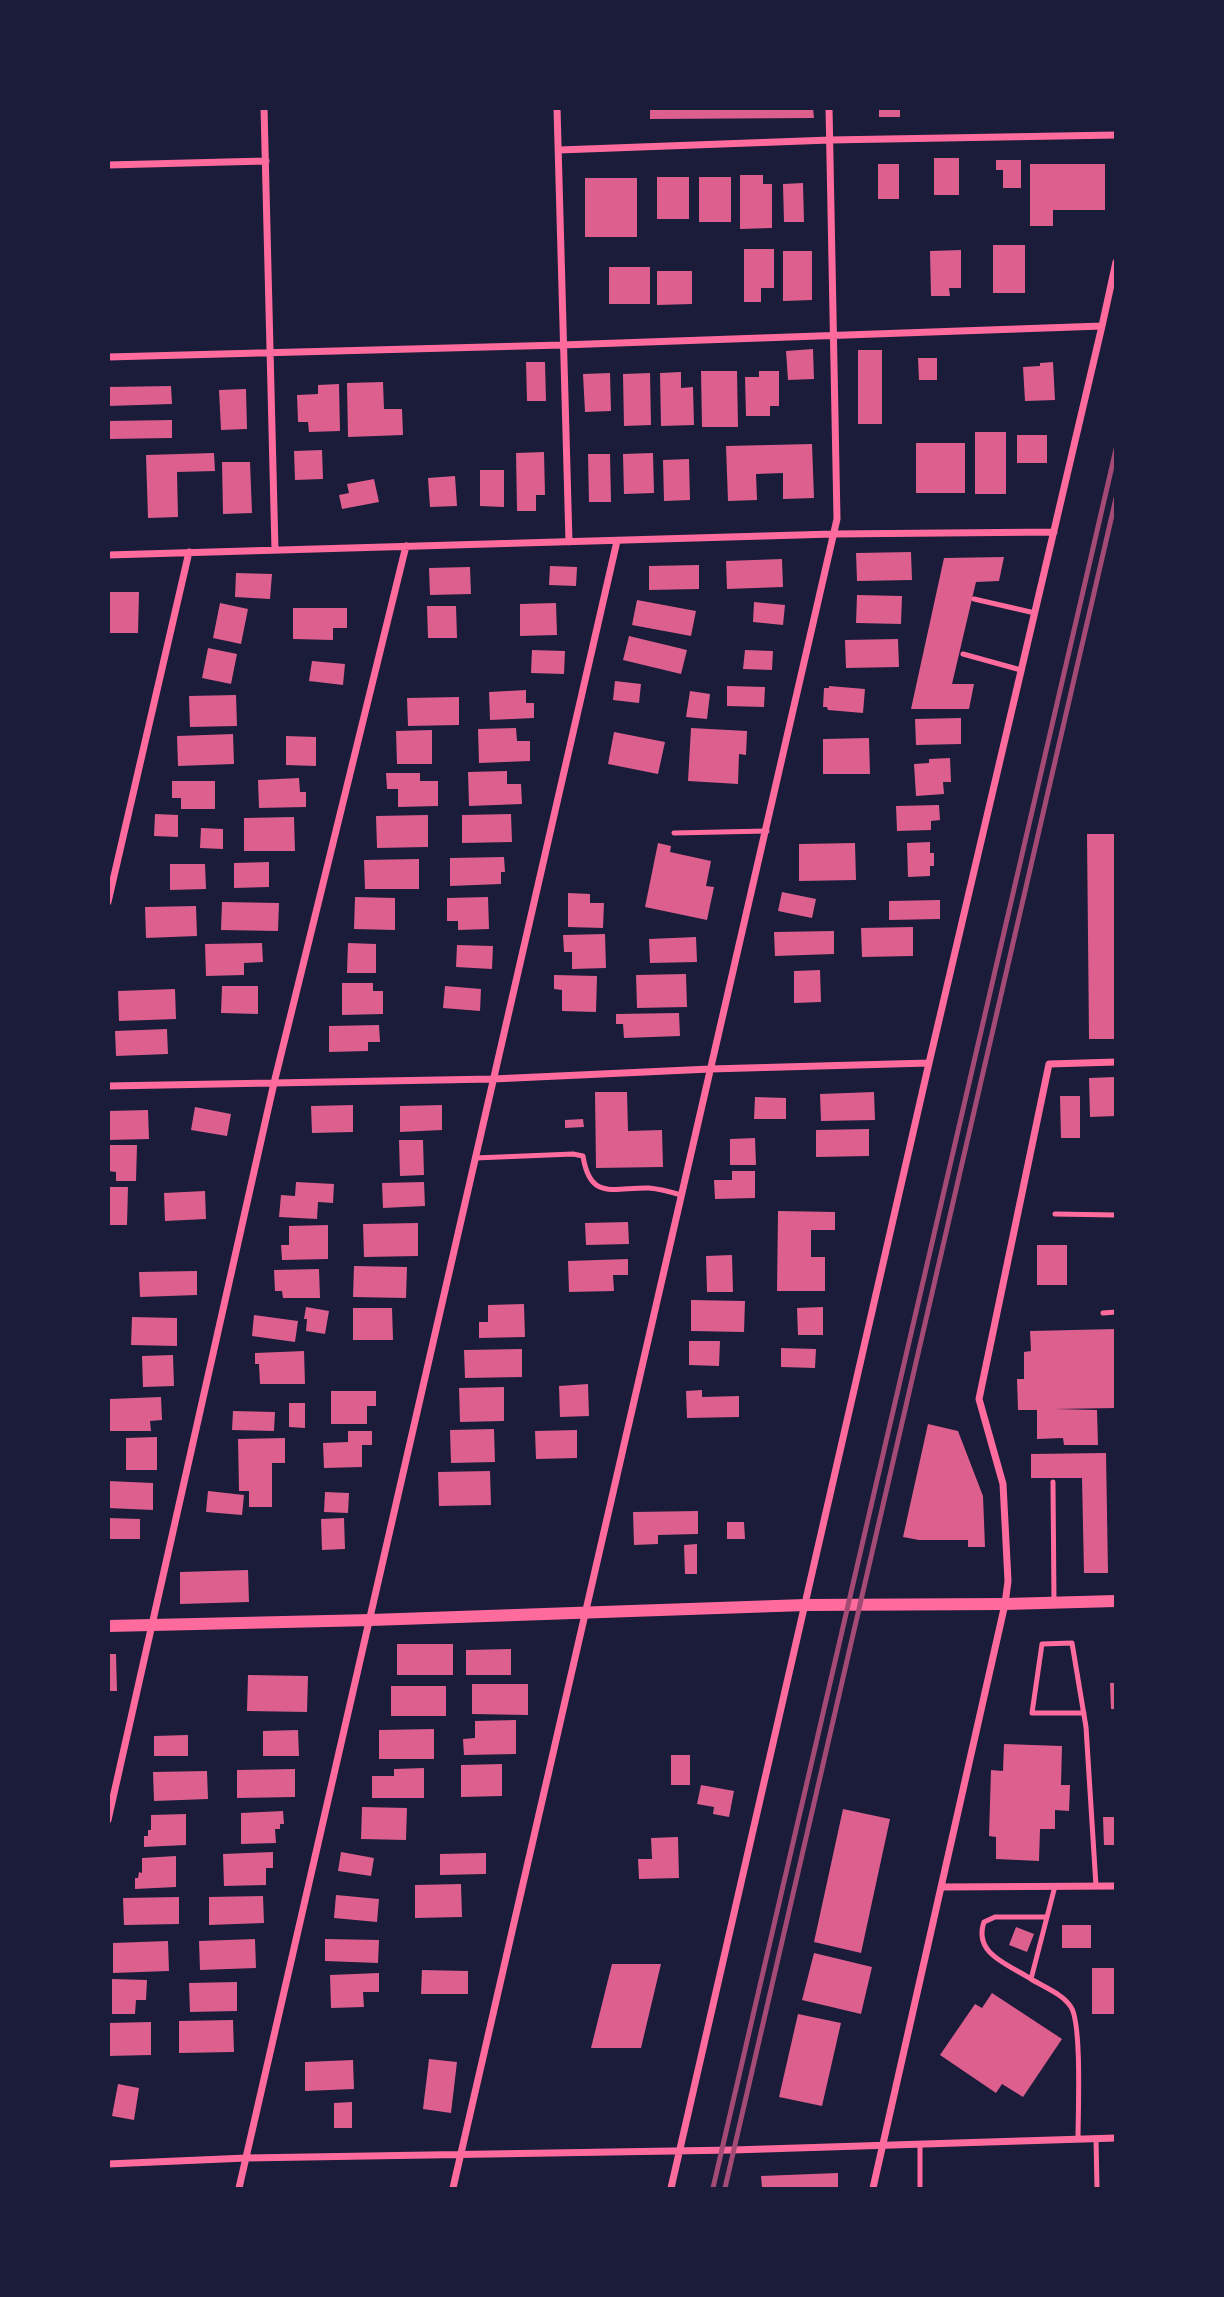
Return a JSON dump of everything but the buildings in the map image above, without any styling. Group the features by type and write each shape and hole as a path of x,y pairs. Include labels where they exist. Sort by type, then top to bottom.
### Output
{"street":[{"path":"264,108 275,550"},
{"path":"557,108 569,542"},
{"path":"453,2189 837,519 829,108"},
{"path":"559,150 830,140 1115,135"},
{"path":"108,165 266,161"},
{"path":"671,2189 1115,262"},
{"path":"108,357 562,345 1102,326"},
{"path":"108,555 833,534 1054,531"},
{"path":"239,2189 617,541"},
{"path":"108,1820 274,1083 406,546"},
{"path":"108,902 189,552"},
{"path":"873,2189 1005,1604 1008,1581 1003,1483 979,1399 1049,1064 1115,1062"},
{"path":"108,1086 493,1079 929,1063"},
{"path":"108,1626 804,1605 1115,1601"},
{"path":"941,1887 1115,1886"},
{"path":"108,2164 246,2158 680,2151 1115,2138"}],"lane":[{"path":"974,599 1035,613"},
{"path":"963,654 1021,670"},
{"path":"674,833 767,831"},
{"path":"475,1158 573,1154 583,1156 585,1172 595,1186 603,1190 650,1188 681,1195"},
{"path":"1055,1214 1115,1216"},
{"path":"1103,1313 1115,1312"},
{"path":"1053,1482 1054,1603"},
{"path":"1084,1713 1032,1713 1042,1644 1072,1643 1084,1713 1096,1886"},
{"path":"1031,1979 1055,1886"},
{"path":"1047,1917 995,1917 984,1922 982,1943 989,1953 1066,2000 1073,2011 1077,2029 1078,2139"},
{"path":"1096,2138 1097,2189"},
{"path":"920,2144 920,2189"}],"railway":[{"path":"713,2188 1116,449"},
{"path":"725,2188 1116,498"}]}
